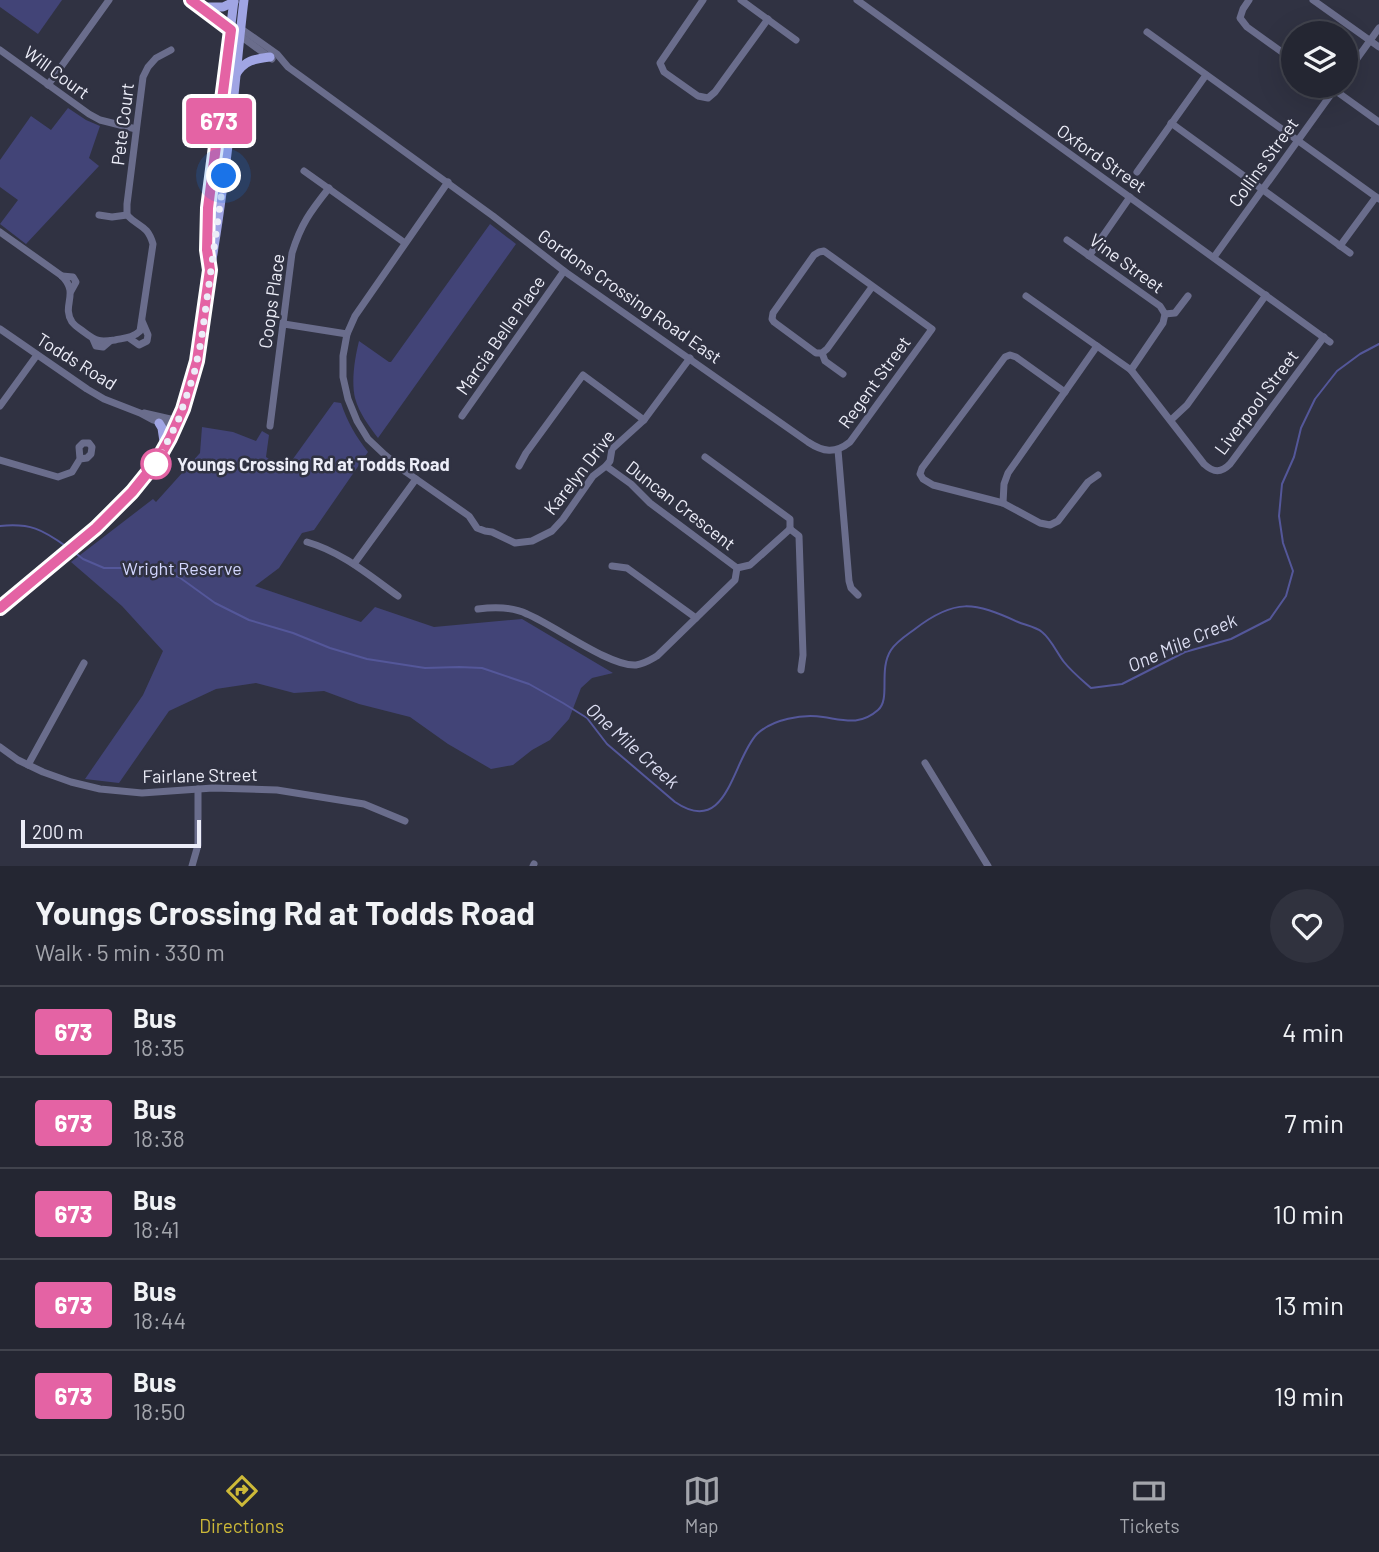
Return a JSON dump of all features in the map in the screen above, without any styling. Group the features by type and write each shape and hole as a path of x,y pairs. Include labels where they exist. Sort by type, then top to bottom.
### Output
{"main road":[{"path":"191,0 235,29"},
{"path":"199,0 235,29"},
{"path":"210,270 207,250 208,208 235,29 244,0"},
{"path":"0,608 106,519 132,492 157,461 177,424 190,391 218,221 235,76 234,1"},
{"path":"208,7 223,8 234,1"},
{"path":"235,76 248,61 270,57"},
{"path":"208,224 214,225 218,221"},
{"path":"159,422 164,448"}],"street":[{"path":"48,85 109,0"},
{"path":"703,0 660,63 664,72 703,98 708,98 715,92 768,19"},
{"path":"741,0 796,40"},
{"name":"Oxford Street","path":"857,0 1327,340"},
{"path":"1249,0 1240,18 1247,27 1281,51"},
{"path":"1313,0 1379,47"},
{"path":"1358,58 1379,28"},
{"name":"Gordons Crossing Road East","path":"235,29 270,57 288,67 448,182 565,271 816,448 825,451 838,450"},
{"name":"Gordons Crossing Road East","path":"235,29 277,54 288,67"},
{"path":"1147,32 1378,198 1340,246"},
{"name":"Will Court","path":"0,50 89,114 100,120 136,129"},
{"name":"Pete Court","path":"127,215 144,77 156,58 171,50"},
{"path":"1137,172 1206,75"},
{"name":"Collins Street","path":"1214,257 1326,98"},
{"path":"1347,98 1379,122"},
{"path":"1171,123 1350,253"},
{"path":"304,171 405,243"},
{"name":"Karelyn Drive","path":"448,182 355,316 347,334 343,377 348,399 368,439 416,479 469,516 477,528 515,543 533,541 552,531 593,476 610,461 612,449 644,420 690,358"},
{"name":"Coops Place","path":"271,426 292,253 305,219 329,188"},
{"path":"1089,256 1130,197"},
{"path":"0,232 62,276 73,277 76,282 71,291 68,313 70,319 93,339 96,346 103,347 111,340 129,338 140,331 153,244 150,233 127,215 99,215"},
{"name":"Vine Street","path":"1067,240 1160,306 1165,314 1163,323 1131,370"},
{"path":"819,252 826,252 872,286 822,353 816,353 774,322 772,316 814,255 819,252"},
{"name":"Marcia Belle Place","path":"461,416 565,271"},
{"name":"Regent Street","path":"838,450 853,439 932,329 872,286"},
{"path":"1171,420 1187,405 1266,295"},
{"name":"Liverpool Street","path":"1026,296 1131,370 1209,469 1220,471 1225,469 1327,340"},
{"name":"Vine Street","path":"1165,314 1175,313 1188,296"},
{"path":"129,338 139,345 147,341 148,335 142,320"},
{"path":"284,324 347,334"},
{"name":"Todds Road","path":"0,329 104,399 159,422 177,424"},
{"path":"1003,503 1008,473 1097,346"},
{"path":"822,353 825,361 843,374"},
{"path":"0,406 37,355"},
{"path":"1065,392 1016,357 1005,357 920,474 933,485 1003,503 1040,523 1050,525 1058,521 1088,482 1098,475"},
{"path":"519,466 583,375 644,420"},
{"name":"Todds Road","path":"140,413 177,424"},
{"path":"838,450 849,581 851,588 858,595"},
{"path":"478,609 493,607 525,612 615,662 634,665 645,663 657,656 735,580 737,568 750,565 790,529 790,519 705,457"},
{"path":"0,460 58,477 72,472 80,459"},
{"name":"Duncan Crescent","path":"606,466 631,484 649,503 737,568"},
{"path":"354,564 416,479"},
{"path":"790,529 799,536 803,655 801,670"},
{"path":"307,542 322,546 354,564 398,596"},
{"path":"612,566 627,568 696,618"},
{"path":"28,765 83,663"},
{"name":"Fairlane Street","path":"0,747 28,765 71,782 112,791 142,793 235,788 298,793 364,804 405,821"},
{"path":"925,762 988,866"},
{"path":"192,866 198,845 198,789"}],"green space":[{"path":"0,0 62,0 38,34 0,7"},
{"path":"68,108 100,126 89,158 99,166 26,244 0,224 18,200 0,187 0,160 31,116 51,130"},
{"path":"490,224 516,244 378,438 355,398 353,377 359,341 391,362"},
{"name":"Wright Reserve","path":"334,402 341,403 352,429 368,452 314,530 302,533 279,568 255,586 361,622 375,607 434,627 522,619 613,673 592,678 581,688 569,719 550,740 513,765 491,769 448,744 410,717 359,704 324,691 294,693 256,683 216,689 169,711 119,783 85,779 143,695 163,651 122,606 71,562 153,499 156,502 200,453 202,427 233,432 256,441 262,431 269,435 266,457 285,470"}],"waterway":[{"name":"One Mile Creek","path":"74,552 104,568 151,568 179,577 215,603 249,620 367,659 425,668 482,668 529,684 587,718 607,744 675,802 693,810 707,810 718,803 748,746 764,729 779,721 797,717 858,720 878,710 884,699 885,666 891,650 902,638 942,612 965,606 977,607 1040,630 1067,666 1091,688 1122,684 1185,652 1231,639 1270,619 1286,596 1293,571 1283,543 1279,516 1282,484 1294,457 1301,428 1315,399 1337,371 1379,344"},
{"name":"One Mile Creek","path":"0,526 20,525 35,529 67,547"}],"bus line":[{"name":"673","path":"0,608 96,528 132,492 157,461 190,391 201,342 210,270 207,250 208,208 231,30 191,0"}],"place":[{"name":"Youngs Crossing Rd at Todds Road","path":"156,464"}],"route":[{"path":"156,464 190,391 201,342 224,176"}]}
